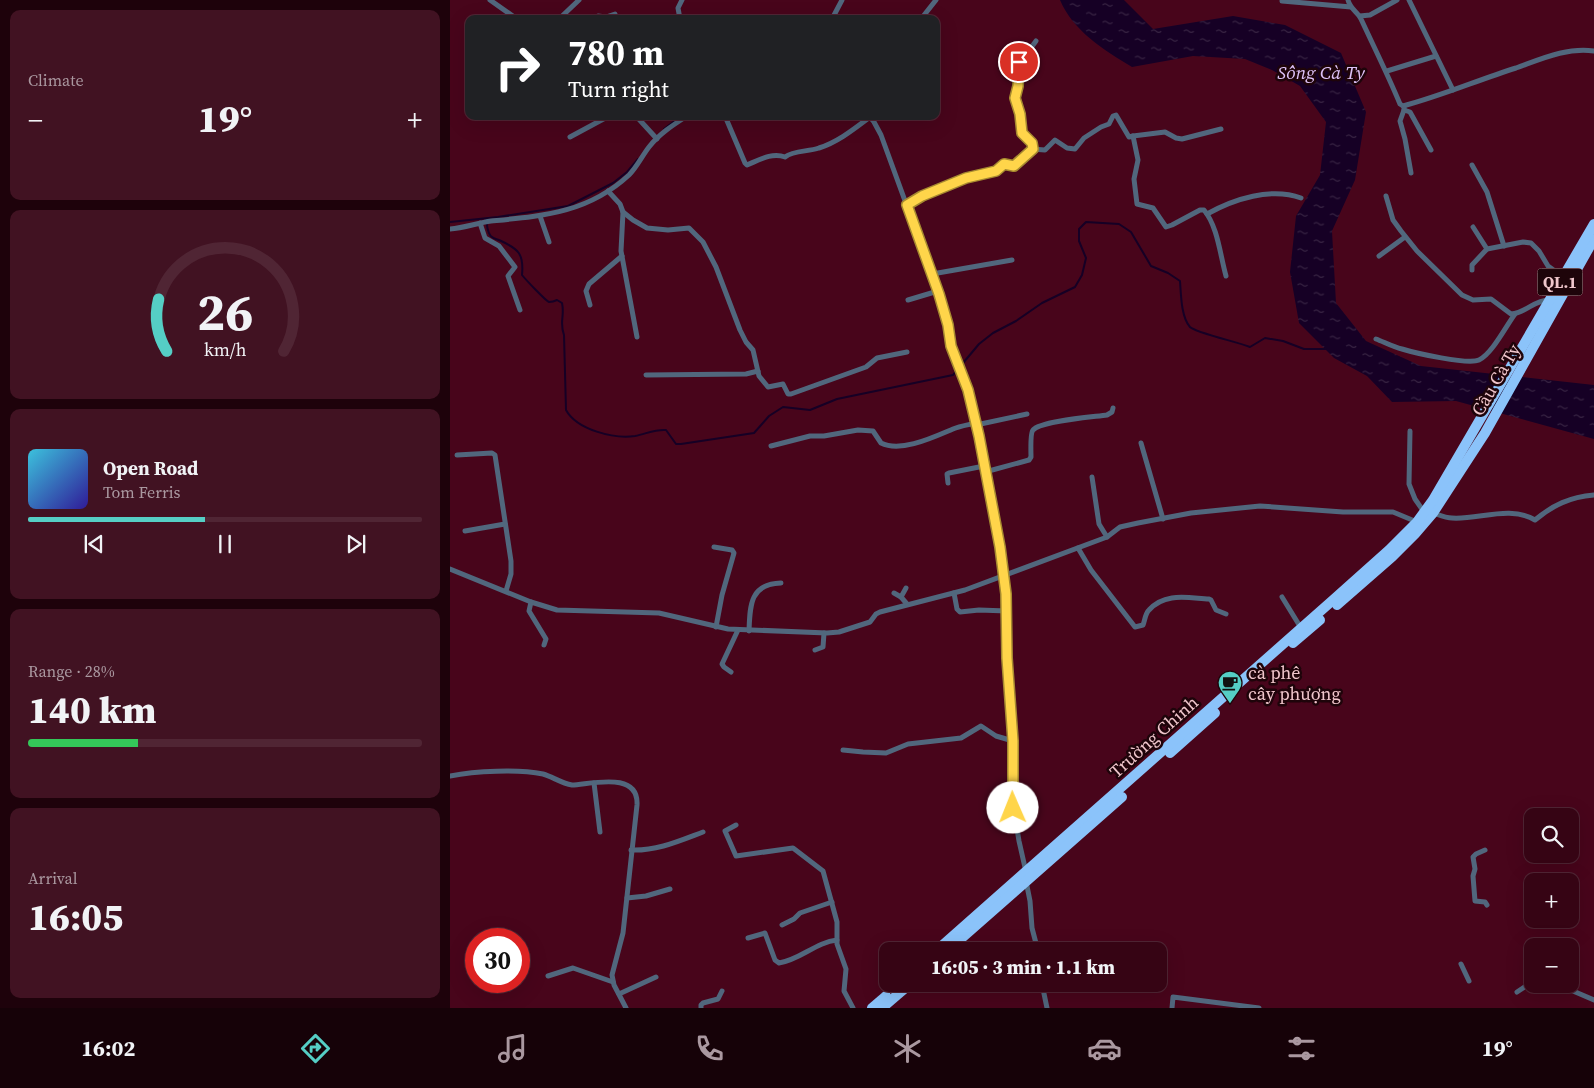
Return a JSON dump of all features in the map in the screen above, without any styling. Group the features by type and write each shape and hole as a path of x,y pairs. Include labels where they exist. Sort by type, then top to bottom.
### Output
{"highway":[{"name":"QL.1","path":"1550,300 1594,224"},
{"name":"Cầu Cà Ty","path":"1485,433 1594,239"},
{"name":"Cầu Cà Ty","path":"1476,423 1550,300"},
{"name":"Trường Chinh","path":"957,942 1392,557 1415,534 1476,423"},
{"name":"Trường Chinh","path":"946,942 1091,816 1388,550 1428,512 1485,433"},
{"path":"872,1008 891,992"},
{"path":"882,1008 901,992"}],"street":[{"path":"490,0 511,15"},
{"path":"563,15 579,0"},
{"path":"679,15 678,8 682,0"},
{"path":"834,15 842,0"},
{"path":"924,15 936,0"},
{"path":"1348,0 1350,7 1360,16 1373,47 1387,71 1400,104 1410,112 1431,150"},
{"path":"1360,16 1370,15 1397,0"},
{"path":"1409,0 1453,90"},
{"path":"1282,1 1350,7"},
{"path":"1033,149 1032,143 1022,133 1020,114 1015,98 1018,86 1019,62 1036,41"},
{"path":"1404,108 1561,53 1580,50 1594,51"},
{"path":"1387,71 1436,56"},
{"path":"1404,108 1400,121 1411,173"},
{"path":"907,205 922,196 966,178 996,171 1004,164 1014,166 1033,149 1046,150 1056,140 1067,148 1075,149 1084,138 1109,124 1115,115 1128,136 1165,132 1182,139 1222,129"},
{"path":"570,137 602,120"},
{"path":"640,120 654,136"},
{"path":"450,229 480,223 540,216 570,209 608,191 629,174 654,136 681,120"},
{"path":"726,120 747,165 772,155 785,157 792,153 808,151 831,144 866,120"},
{"path":"872,120 881,136 938,291 948,325 951,346 966,385 985,469 1004,576 1007,611 1007,658 1013,741 1013,808 1026,872 1032,928 1036,942"},
{"path":"1133,136 1138,160 1134,178 1137,204 1153,208 1166,227 1200,210 1204,210 1216,237 1226,276"},
{"path":"1472,165 1487,192 1504,246"},
{"path":"608,191 620,204 623,212 622,256 637,338"},
{"path":"1207,214 1222,206 1260,195 1280,194 1302,198"},
{"path":"1386,196 1393,220 1406,237 1417,251 1462,295 1474,300 1491,299 1509,313 1515,314"},
{"path":"623,212 647,228 673,230 690,228 703,242 716,267 740,330 746,342 753,350 759,376 768,387 783,384 788,394 791,394 866,367 877,358 907,352"},
{"path":"540,216 549,242"},
{"path":"480,223 484,238 499,246 515,267 508,276 520,310"},
{"path":"1473,228 1487,249"},
{"path":"1379,256 1406,237"},
{"path":"1472,270 1472,265 1487,249 1523,242 1530,244 1539,251 1548,266 1563,277"},
{"path":"590,305 586,291 589,284 622,256"},
{"path":"932,274 1012,260"},
{"path":"908,300 938,291"},
{"path":"1376,339 1400,349 1473,361 1482,358 1489,352 1515,314 1538,302 1550,300"},
{"path":"646,375 741,374 758,371"},
{"path":"948,483 948,473 985,469 1030,460 1032,432 1035,428 1052,422 1107,415 1112,412 1113,408"},
{"path":"771,446 810,436 824,436 858,430 873,432 881,444 898,446 939,436 954,429 1027,414"},
{"path":"1410,431 1409,484 1415,499 1428,512 1453,518 1507,514 1529,516 1534,520 1564,500 1594,495"},
{"path":"1141,443 1163,519"},
{"path":"457,455 492,453 495,455 512,569 506,591"},
{"path":"1092,477 1099,524 1107,538"},
{"path":"450,569 531,602 557,610 659,613 716,627 738,630 824,633 836,632 871,622 877,612 954,593 1004,576 1107,538 1120,527 1192,513 1260,506 1343,512 1393,512 1417,522"},
{"path":"465,531 505,524"},
{"path":"714,546 732,550 734,553 722,595 716,627"},
{"path":"1078,548 1091,570 1135,627 1143,625 1148,611 1154,606 1172,597 1209,599 1216,610 1226,614"},
{"path":"749,631 750,612 756,594 766,584 781,583"},
{"path":"901,597 906,588"},
{"path":"894,593 907,604"},
{"path":"954,593 957,609 960,612 979,610 1007,611"},
{"path":"1282,596 1301,628"},
{"path":"531,602 529,611 546,639 544,645"},
{"path":"731,672 722,664 738,630"},
{"path":"815,650 820,650 823,647 824,633"},
{"path":"843,750 883,753 908,744 961,738 981,726 996,736 1013,741"},
{"path":"450,776 524,772 548,776 569,784 594,782 624,783 636,794 637,804 623,933 612,975 613,982 626,1008"},
{"path":"594,782 600,832"},
{"path":"736,825 725,831 736,856 795,849 823,871 837,922 836,940 846,969 844,991 853,1008"},
{"path":"631,850 662,848 703,832"},
{"path":"1485,850 1473,857 1475,869 1473,876 1475,901 1485,902 1487,905"},
{"path":"627,898 646,896 670,888"},
{"path":"782,925 794,919 800,913 832,902"},
{"path":"748,938 765,933 775,960 780,962 795,958 829,941 836,940"},
{"path":"1461,964 1469,981"},
{"path":"548,976 573,968 613,982"},
{"path":"619,994 656,977"},
{"path":"1517,992 1524,987"},
{"path":"701,1008 701,1005 704,1003 718,999 722,991"},
{"path":"1044,992 1047,1008"},
{"path":"1578,993 1594,1000"},
{"path":"1172,1008 1173,997 1259,1008"}],"water":[{"name":"Sông Cà Ty","path":"1060,0 1124,0 1153,29 1233,16 1285,25 1341,53 1366,112 1355,180 1332,231 1336,303 1366,341 1421,366 1594,385 1594,439 1456,401 1392,402 1367,376 1334,358 1299,323 1290,272 1296,216 1320,175 1326,122 1300,86 1272,70 1245,59 1193,56 1132,67 1090,39 1073,21"}],"waterway":[{"path":"664,129 676,120"},
{"path":"450,222 568,206 613,183 627,172 638,159"},
{"path":"486,219 490,236 511,246 519,253 524,278 547,301 557,300 562,303 566,410 571,417 587,428 617,436 635,436 666,430 676,444 681,444 754,433 769,416 783,407 810,410 837,399 953,375 979,344 993,333 1016,321 1042,303 1075,287 1082,275 1086,258 1079,241 1079,229 1086,222 1119,224 1131,232 1151,266 1168,273 1180,281 1182,305 1190,327 1208,335 1250,347 1265,338 1283,341 1304,349 1326,349"}],"place":[{"name":"cà phê cây phượng","path":"1230,704"}],"route":[{"path":"1013,808 1013,741 1007,658 1007,611 1000,547 991,508 979,436 968,390 951,346 948,325 939,294 907,205 922,196 936,192 966,178 996,171 1004,164 1014,166 1033,149 1031,141 1022,133 1020,114 1015,98 1018,86 1019,62"}]}
